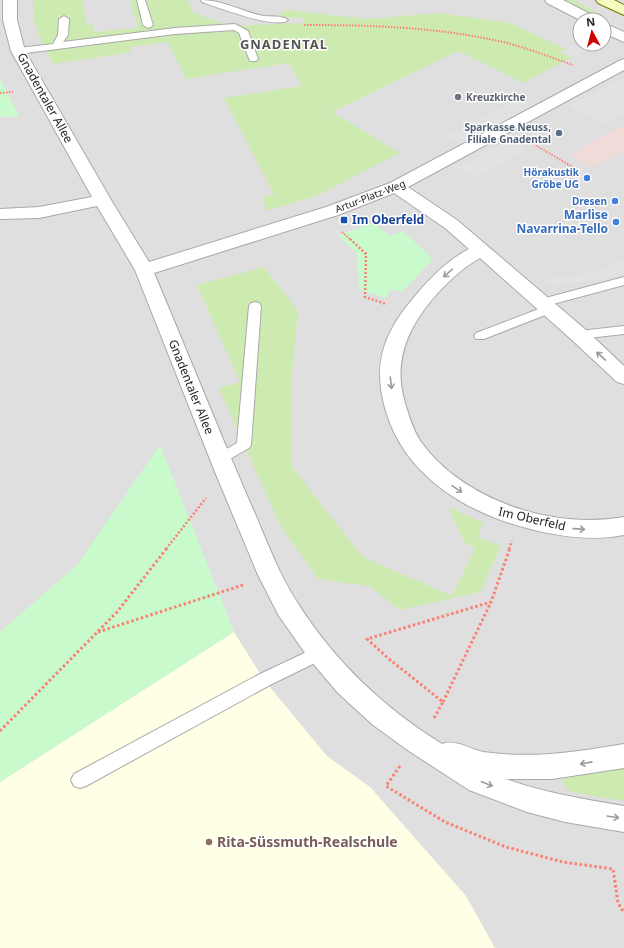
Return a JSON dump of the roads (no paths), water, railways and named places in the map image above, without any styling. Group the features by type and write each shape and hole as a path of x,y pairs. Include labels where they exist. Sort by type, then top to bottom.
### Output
{"main road":[{"path":"603,0 624,11"}],"street":[{"name":"Gnadentaler Allee","path":"10,0 8,9 10,25 18,51 102,200 144,270 223,466 270,575 288,609 319,652 347,686 382,717 418,743 479,781 527,799 565,809 624,819"},
{"path":"552,0 575,12"},
{"path":"612,31 624,38"},
{"name":"Artur-Platz-Weg","path":"144,270 324,213 396,187 624,64"},
{"path":"396,187 451,224 480,252 546,306 624,377"},
{"path":"0,214 35,213 102,200"},
{"name":"Im Oberfeld","path":"480,252 469,257 444,276 412,313 394,346 389,365 390,382 397,418 404,434 423,460 453,487 489,508 520,518 570,528 603,529 624,526"},
{"name":"Gnadentaler Allee","path":"418,743 477,762 506,767 538,769 624,756"}],"lane":[{"path":"141,0 148,26"},
{"path":"205,0 261,18 283,20"},
{"path":"56,46 63,35 64,19"},
{"path":"18,51 175,31 235,27 243,31 253,59"},
{"path":"480,336 546,306 624,281"},
{"path":"223,466 244,445 255,306"},
{"path":"579,335 624,330"},
{"path":"80,780 319,652"}],"place":[{"name":"Kreuzkirche","path":"458,97"},
{"name":"Sparkasse Neuss, Filiale Gnadental","path":"559,133"},
{"name":"Hörakustik Gröbe UG","path":"587,178"},
{"name":"Dresen","path":"615,201"},
{"name":"Im Oberfeld","path":"344,220"},
{"name":"Marlise Navarrina-Tello","path":"616,222"},
{"name":"Rita-Süssmuth-Realschule","path":"209,842"}],"district":[{"name":"GNADENTAL","path":"284,44"}]}
